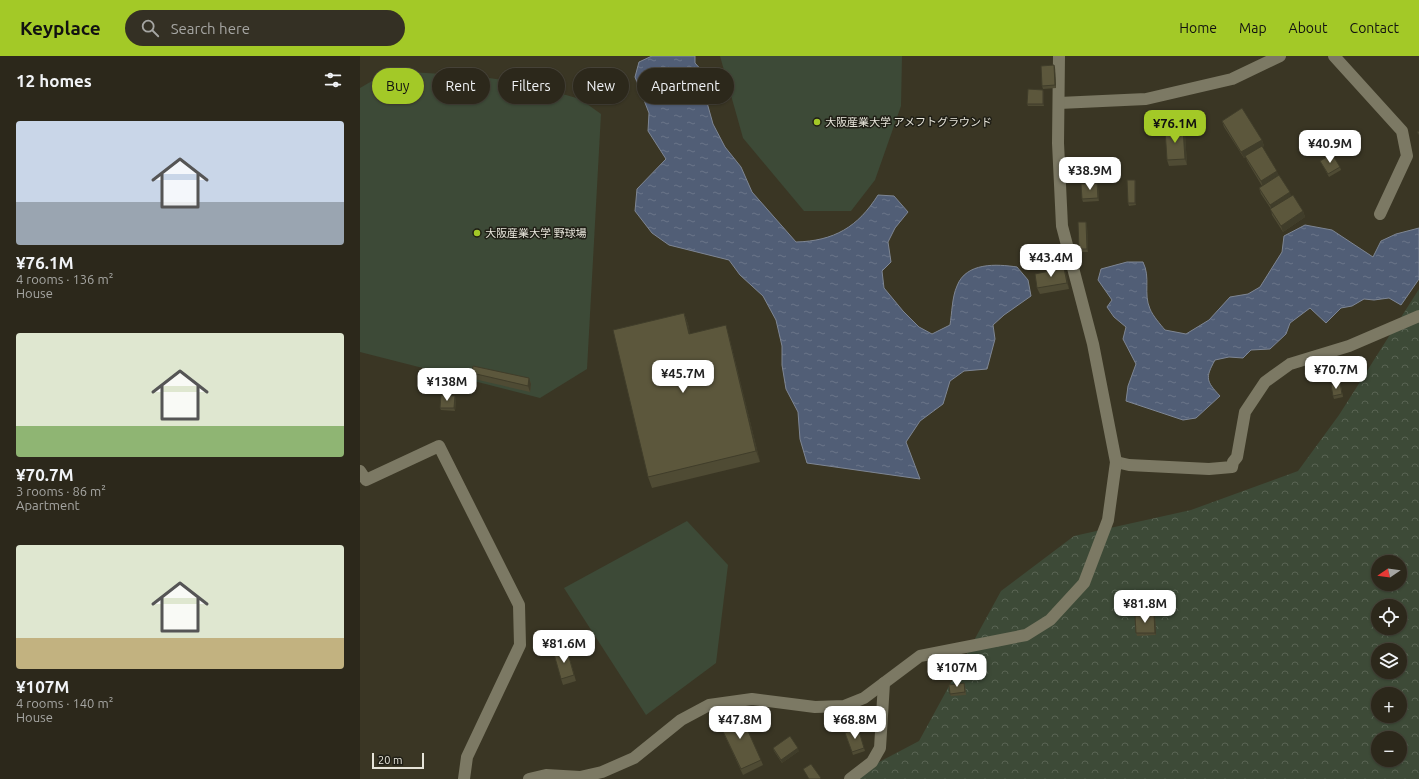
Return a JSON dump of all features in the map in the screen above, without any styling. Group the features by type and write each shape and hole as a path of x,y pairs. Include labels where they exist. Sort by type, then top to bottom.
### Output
{"street":[{"path":"529,779 546,775 580,777 602,772 634,758 681,720 710,705 752,698 816,707 844,706 864,698 920,656 1026,635 1050,620 1084,583 1108,520 1116,462 1093,344 1062,226 1059,191 1059,56"},
{"path":"1058,103 1146,99 1232,79 1280,56"},
{"path":"1334,56 1402,131 1407,156 1380,214"},
{"path":"1116,462 1129,465 1209,469 1232,467 1233,462 1237,457 1245,412 1264,382 1290,364 1348,346 1419,316"},
{"path":"362,478 439,446 519,605 520,645 467,757 464,779"},
{"path":"850,779 872,762 880,748 884,683"}],"green space":[{"name":"大阪産業大学 アメフトグラウンド","path":"720,56 902,56 901,106 875,180 851,211 804,211 743,138 733,104 734,68 723,68"},
{"name":"大阪産業大学 野球場","path":"424,73 432,73 432,104 490,104 490,78 498,79 498,104 565,104 565,95 573,97 573,104 587,104 601,114 587,369 540,398 360,352 360,88 372,81 372,104 424,104"},
{"path":"1419,289 1419,779 847,779 919,741 1001,591 1074,536 1191,510 1298,471 1339,415"},
{"path":"687,521 728,565 716,663 646,715 564,588"}],"water":[{"path":"652,56 695,56 695,63 700,68 637,68 639,62"},
{"path":"637,70 637,82 635,77"},
{"path":"646,104 707,104 713,124 725,147 741,167 752,192 796,242 822,239 844,230 862,216 878,195 894,196 908,212 895,228 888,242 891,262 882,271 884,288 903,311 919,327 932,334 950,325 955,290 961,278 967,272 983,266 992,265 1017,267 1028,280 1031,296 1004,315 993,325 995,339 987,369 964,371 950,381 943,404 920,421 906,442 920,479 807,463 800,439 798,412 786,389 782,365 782,346 776,320 763,296 740,275 729,260 669,245 652,233 635,211 637,189 666,159 648,131 649,113"},
{"path":"1305,225 1332,230 1373,257 1381,241 1396,234 1419,228 1419,279 1401,305 1389,298 1374,300 1364,299 1352,306 1341,308 1326,323 1310,308 1290,323 1286,334 1270,349 1251,350 1243,358 1229,357 1215,360 1208,375 1208,379 1212,387 1220,396 1196,418 1183,420 1126,401 1128,386 1136,364 1123,339 1126,327 1114,317 1107,307 1112,300 1098,280 1101,269 1127,262 1143,262 1150,309 1165,330 1186,334 1209,320 1230,297 1248,294 1260,287 1282,252 1284,236"}],"building":[{"path":"1054,65 1055,85 1042,86 1041,66"},
{"path":"1028,89 1043,90 1043,104 1027,104"},
{"path":"1242,108 1262,140 1241,152 1222,121"},
{"path":"1165,129 1183,129 1185,159 1167,160"},
{"path":"1262,146 1277,171 1261,181 1245,156"},
{"path":"1332,154 1340,167 1328,174 1320,161"},
{"path":"1279,175 1290,192 1270,205 1259,188"},
{"path":"1127,180 1135,180 1135,203 1128,203"},
{"path":"1097,183 1098,198 1082,199 1081,184"},
{"path":"1293,195 1303,211 1281,226 1270,209"},
{"path":"1078,222 1086,222 1087,249 1079,249"},
{"path":"1064,268 1067,283 1037,288 1035,274"},
{"path":"684,313 689,334 726,325 756,451 648,477 613,330"},
{"path":"473,366 529,378 528,386 472,373"},
{"path":"1340,383 1342,394 1333,396 1331,385"},
{"path":"441,395 455,396 454,408 440,408"},
{"path":"1154,615 1155,633 1136,633 1135,616"},
{"path":"567,650 574,675 561,679 554,654"},
{"path":"964,683 965,692 950,694 949,685"},
{"path":"739,711 761,760 741,769 718,721"},
{"path":"858,728 864,748 852,752 845,733"},
{"path":"790,736 798,748 781,760 773,748"},
{"path":"811,764 821,778 820,779 809,779 803,769"}],"place":[{"name":"大阪産業大学 アメフトグラウンド","path":"817,122"},
{"name":"大阪産業大学 野球場","path":"477,233"}]}
